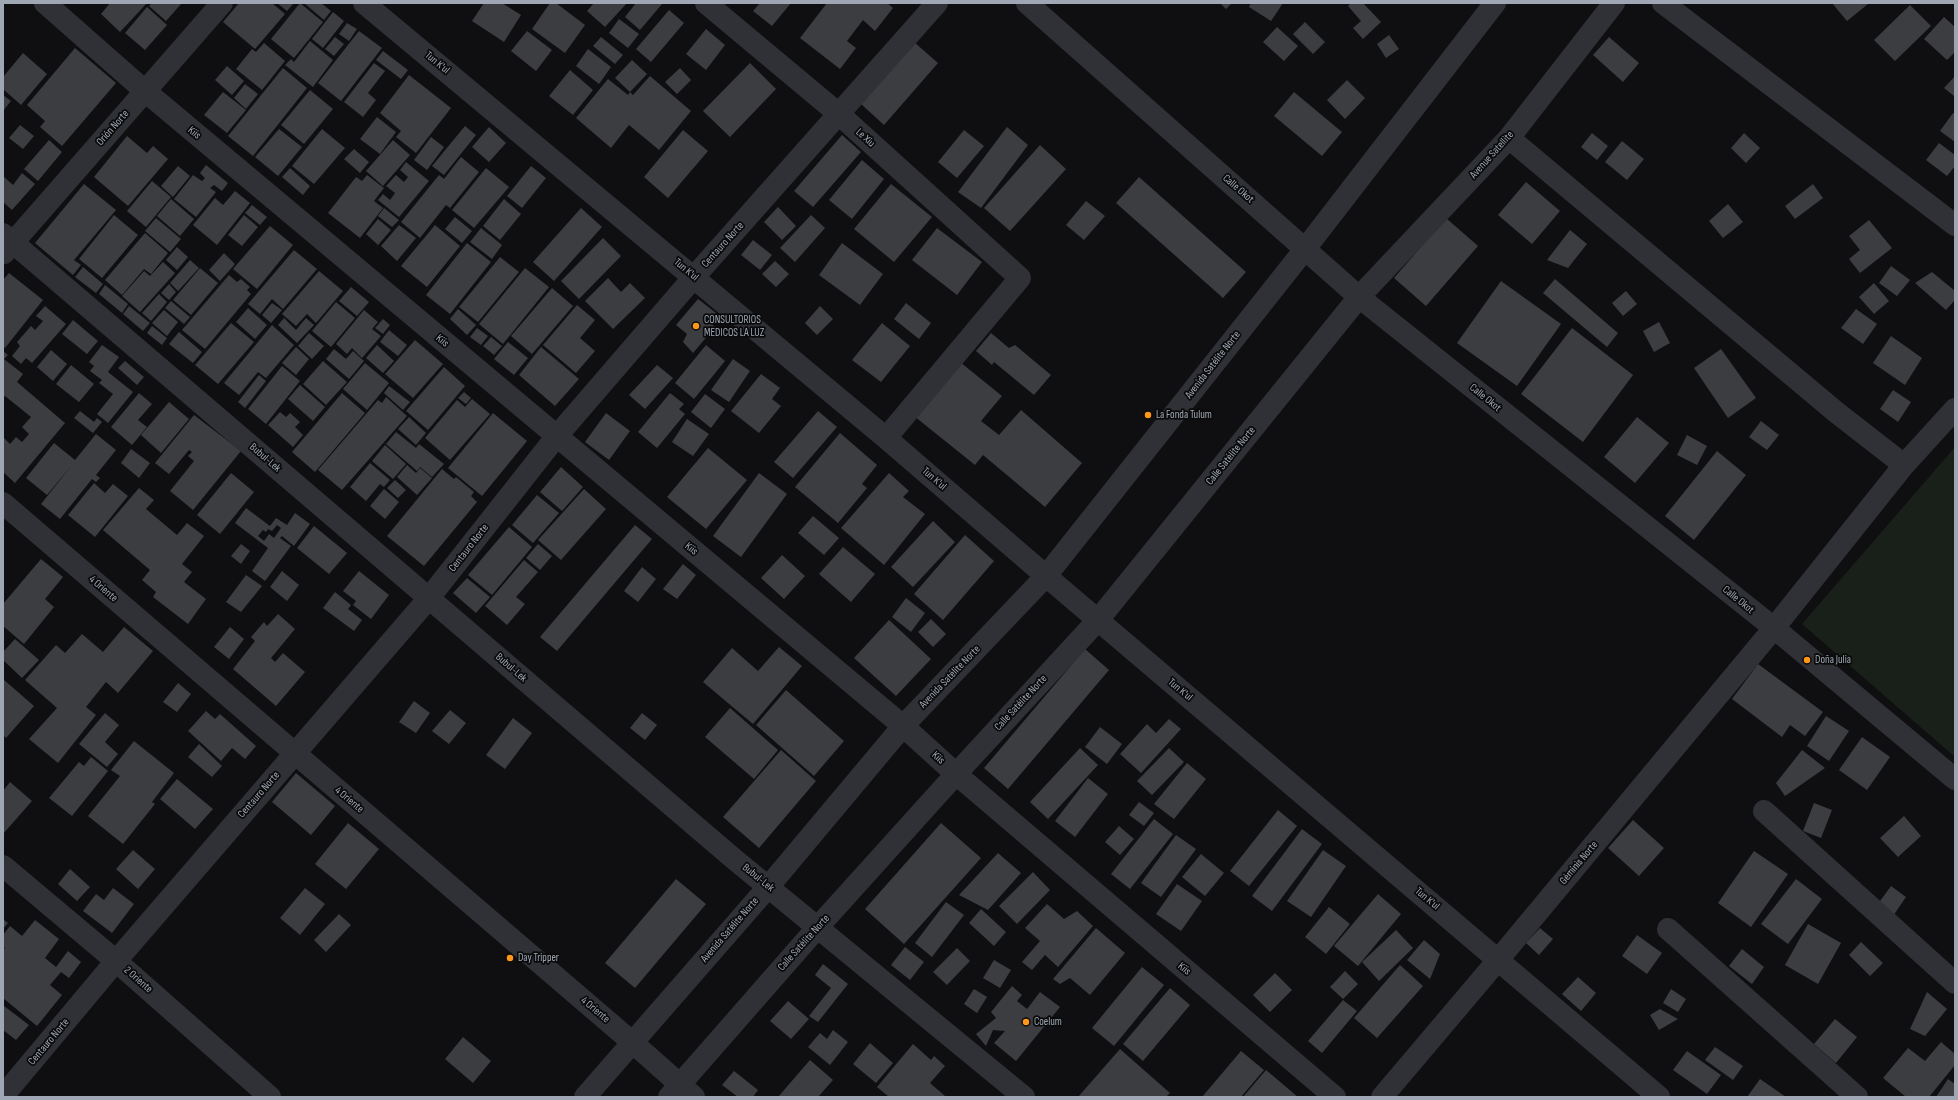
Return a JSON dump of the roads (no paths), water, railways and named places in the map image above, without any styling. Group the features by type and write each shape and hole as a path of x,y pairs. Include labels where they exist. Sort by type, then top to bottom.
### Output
{"street":[{"name":"Kiis","path":"45,3 145,91 902,726 956,774 1335,1097"},
{"name":"Orión Norte","path":"6,243 145,91 222,3"},
{"name":"Tun K'ul","path":"364,3 886,438 1046,576 1659,1097"},
{"name":"Le Xiu","path":"706,3 840,115 1020,278 886,438"},
{"name":"Centauro Norte","path":"3,1096 116,961 429,598 556,437 694,277 840,115 937,3"},
{"name":"Calle Okot","path":"1027,3 1359,296 1774,628 1955,779"},
{"name":"Avenida Satélite Norte","path":"585,1097 769,886 902,726 1046,576 1305,249 1495,3"},
{"name":"Avenue Satellite","path":"1359,296 1509,138 1614,3"},
{"path":"1663,3 1955,226"},
{"path":"1509,138 1836,412 1904,465"},
{"name":"Bubul-Lek","path":"6,243 429,598 734,859 769,886 817,928 1024,1097"},
{"name":"Calle Satélite Norte","path":"681,1093 817,928 1098,620 1359,296"},
{"name":"Géminis Norte","path":"1382,1097 1774,628 1904,465 1955,409"},
{"name":"4 Oriente","path":"3,503 294,754 632,1042 681,1093"},
{"path":"1764,811 1955,983"},
{"name":"2 Oriente","path":"3,866 116,961 270,1097"},
{"path":"1668,929 1857,1097"}],"place":[{"name":"CONSULTORIOS MEDICOS LA LUZ","path":"696,326"},
{"name":"La Fonda Tulum","path":"1148,415"},
{"name":"Doña Julia","path":"1807,660"},
{"name":"Day Tripper","path":"510,958"},
{"name":"Coelum","path":"1026,1022"}]}
